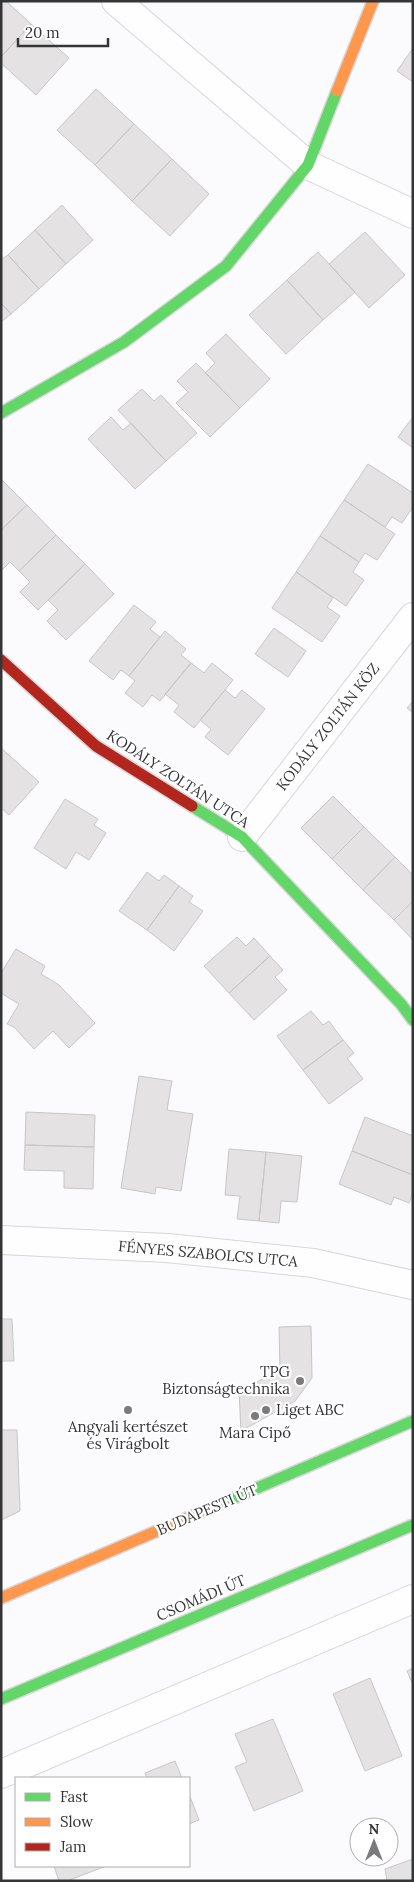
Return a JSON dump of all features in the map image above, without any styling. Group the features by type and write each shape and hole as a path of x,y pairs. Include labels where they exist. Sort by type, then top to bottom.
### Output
{"street":[{"path":"116,1 308,165 413,214"},
{"path":"1,413 124,342 226,266 308,165 373,1"},
{"name":"KODÁLY ZOLTÁN KÖZ","path":"242,837 413,617"},
{"name":"KODÁLY ZOLTÁN UTCA","path":"1,660 96,746 242,837 401,1004 413,1020"},
{"name":"FÉNYES SZABOLCS UTCA","path":"1,1240 167,1248 313,1263 413,1285"},
{"name":"BUDAPESTI ÚT","path":"1,1598 413,1421"},
{"name":"CSOMÁDI ÚT","path":"1,1699 413,1525"},
{"path":"1,1774 413,1598"}],"building":[{"path":"1,1 6,1 31,24 1,57"},
{"path":"31,24 69,58 36,95 1,63 1,57"},
{"path":"413,48 413,82 397,71"},
{"path":"96,89 134,124 95,165 57,130"},
{"path":"134,124 172,159 132,201 95,165"},
{"path":"172,159 209,194 170,236 132,201"},
{"path":"62,205 93,240 66,264 35,230"},
{"path":"35,230 66,264 39,289 8,255"},
{"path":"365,232 405,275 369,308 329,264"},
{"path":"318,252 355,292 323,320 287,280"},
{"path":"8,255 39,289 11,314 1,303 1,260"},
{"path":"287,280 323,320 286,354 249,315"},
{"path":"1,303 11,314 1,322"},
{"path":"226,334 270,379 240,408 205,373 215,363 206,353"},
{"path":"196,363 240,408 210,437 176,403 188,392 177,381"},
{"path":"142,389 154,401 161,395 197,433 166,461 118,410"},
{"path":"111,417 123,430 131,423 166,461 135,489 88,439"},
{"path":"413,417 413,448 398,437"},
{"path":"368,464 413,493 413,507 402,523 392,517 385,527 344,500"},
{"path":"1,479 27,505 1,530"},
{"path":"344,500 395,534 377,560 365,553 359,562 320,536"},
{"path":"27,505 56,535 19,571 10,562 1,571 1,530"},
{"path":"56,535 85,564 38,610 20,592 30,582 19,571"},
{"path":"320,536 359,562 353,572 364,580 346,606 296,572"},
{"path":"85,564 114,594 66,640 47,621 58,610 48,600"},
{"path":"296,572 333,598 327,607 340,616 322,642 272,608"},
{"path":"134,605 156,622 150,629 160,637 129,676 121,670 113,680 89,661"},
{"path":"274,628 306,651 288,677 255,654"},
{"path":"165,631 186,649 181,655 191,663 160,701 152,695 143,707 125,693 135,681 129,676"},
{"path":"191,663 204,673 212,663 233,680 194,728 174,712 179,705 165,694"},
{"path":"225,690 235,698 242,690 265,709 228,755 205,737 211,729 200,720"},
{"path":"413,701 413,713 407,708"},
{"path":"1,748 39,782 9,815 1,808"},
{"path":"333,796 364,827 332,859 301,828"},
{"path":"65,799 98,819 94,825 106,833 89,860 76,852 66,869 34,848"},
{"path":"364,827 395,857 363,890 332,859"},
{"path":"395,857 413,875 413,901 394,920 363,890"},
{"path":"147,872 159,881 164,875 179,886 147,930 119,911"},
{"path":"179,886 193,896 189,902 203,911 174,951 147,930"},
{"path":"413,901 413,940 394,920"},
{"path":"237,937 246,946 254,938 270,956 229,993 204,966"},
{"path":"16,949 45,966 41,974 59,985 95,1023 69,1048 53,1031 34,1049 14,1027 7,1024 19,1004 1,993 1,973"},
{"path":"270,956 283,970 275,977 287,990 254,1020 229,993"},
{"path":"311,1011 323,1025 329,1021 343,1040 303,1070 277,1036"},
{"path":"343,1040 354,1053 347,1058 363,1079 329,1104 303,1070"},
{"path":"139,1076 172,1081 167,1110 193,1114 181,1191 156,1187 155,1194 121,1188"},
{"path":"26,1112 95,1115 94,1147 25,1145"},
{"path":"365,1117 413,1136 413,1175 352,1151"},
{"path":"25,1145 94,1147 93,1189 64,1188 64,1171 24,1170"},
{"path":"229,1149 266,1152 259,1221 237,1219 240,1196 225,1195"},
{"path":"352,1151 413,1175 413,1193 409,1203 394,1197 391,1205 339,1184"},
{"path":"266,1152 302,1156 297,1202 281,1201 279,1223 259,1221"},
{"path":"1,1319 12,1319 14,1361 1,1361"},
{"path":"311,1326 312,1378 295,1401 241,1431 239,1391 280,1370 279,1327"},
{"path":"1,1430 17,1430 20,1511 1,1520"},
{"path":"413,1668 413,1685 407,1671"},
{"path":"370,1678 402,1756 365,1771 333,1694"},
{"path":"273,1719 303,1791 254,1811 235,1767 247,1762 235,1734"},
{"path":"175,1761 182,1777 147,1777 145,1773"},
{"path":"190,1797 199,1820 190,1824"},
{"path":"413,1859 413,1881 387,1881 385,1869 399,1867 399,1864"},
{"path":"54,1867 103,1867 67,1881 59,1881"}],"traffic: fast":[{"path":"1,413 124,342 226,266 308,165 337,91"},
{"path":"192,806 242,837 401,1004 413,1020"},
{"path":"213,1507 413,1421"},
{"path":"1,1699 413,1525"}],"traffic: slow":[{"path":"337,91 373,1"},
{"path":"1,1598 213,1507"}],"traffic: jam":[{"path":"1,660 96,746 192,806"}],"place":[{"name":"TPG Biztonságtechnika","path":"300,1381"},
{"name":"Angyali kertészet és Virágbolt","path":"128,1410"},
{"name":"Liget ABC","path":"266,1410"},
{"name":"Mara Cipő","path":"255,1416"}]}
